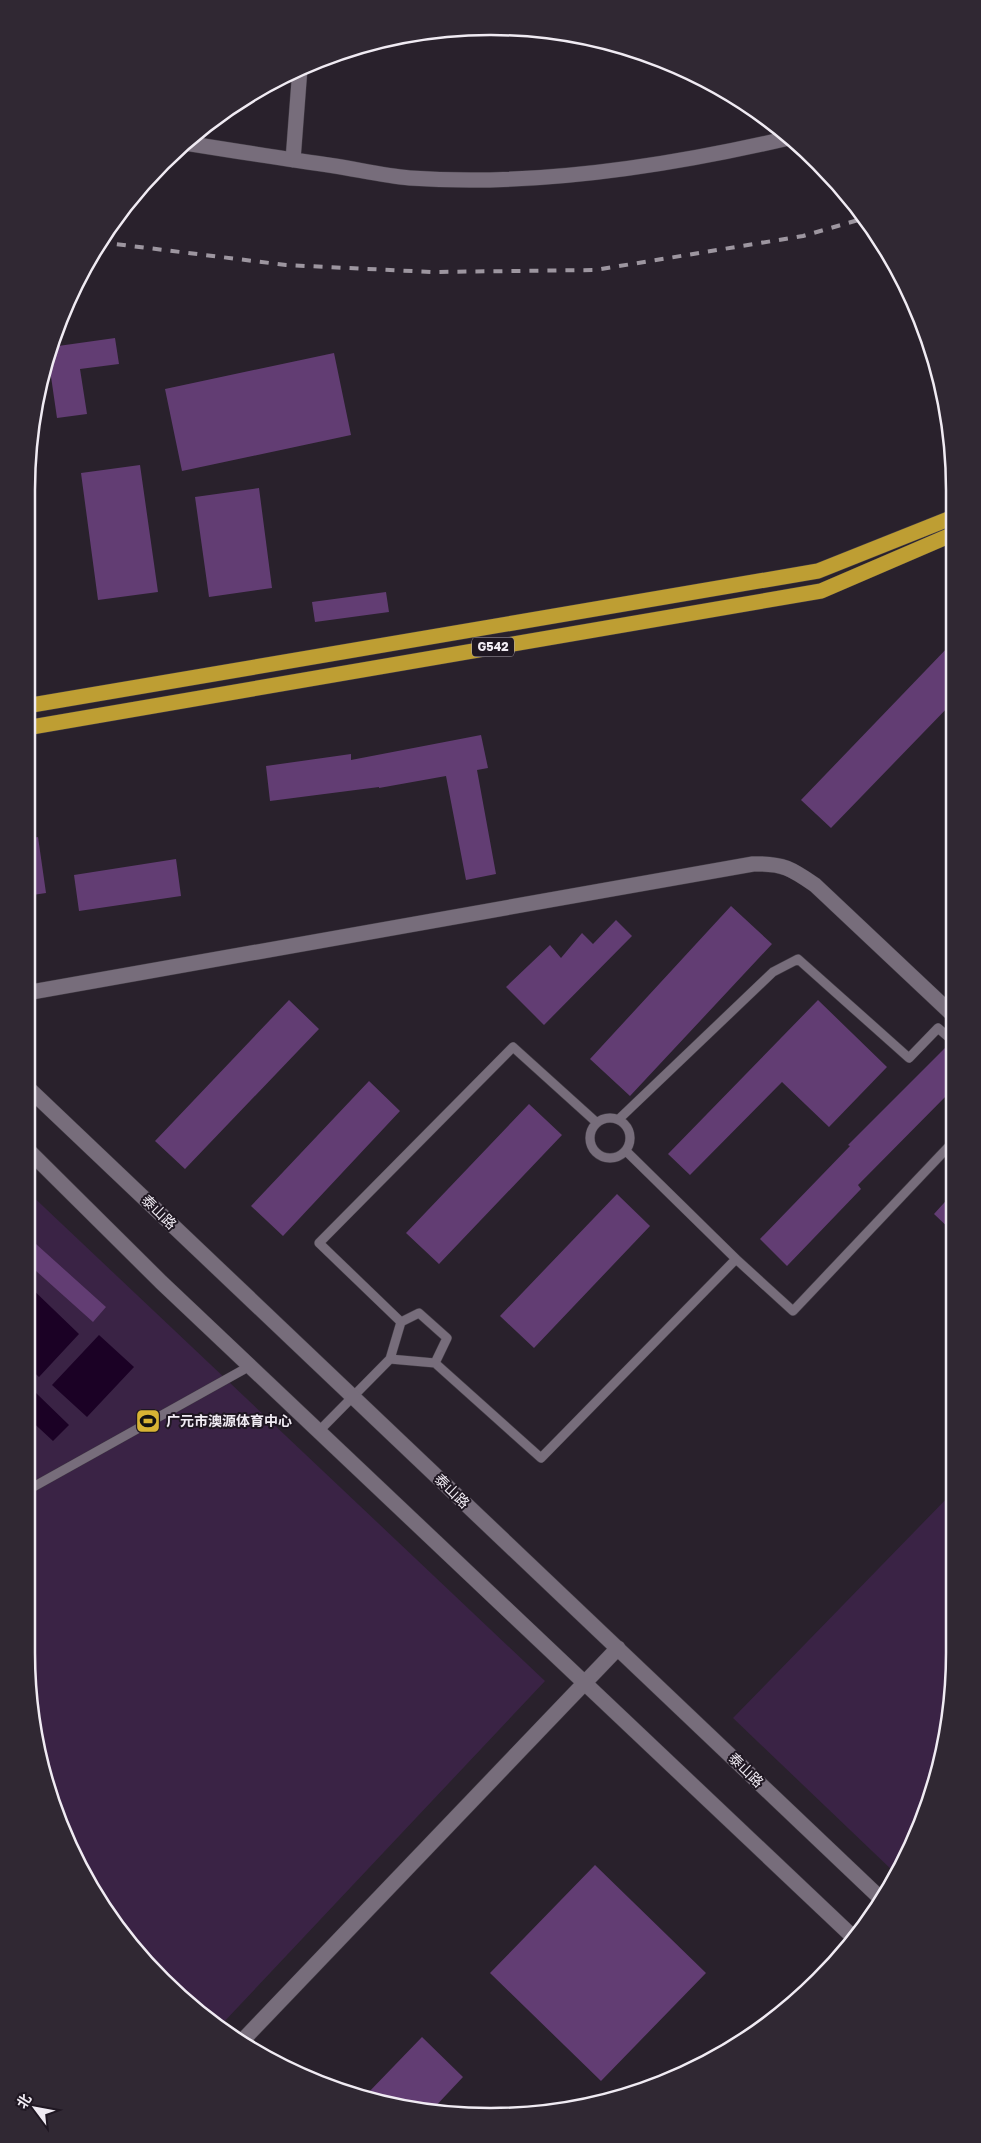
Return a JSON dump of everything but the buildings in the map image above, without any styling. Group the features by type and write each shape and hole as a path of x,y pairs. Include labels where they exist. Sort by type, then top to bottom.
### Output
{"highway":[{"name":"G542","path":"35,704 818,571 946,520"},
{"name":"G542","path":"35,726 821,591 946,537"}],"street":[{"path":"293,160 299,77"},
{"path":"193,145 409,178 518,178 629,168 685,160 781,140"},
{"path":"35,992 754,864 775,863 795,871 816,885 946,1008"},
{"name":"泰山路","path":"35,1095 876,1894"},
{"path":"35,1157 161,1282 849,1933"},
{"path":"246,2037 618,1648"}],"lane":[{"path":"620,1119 773,972 798,958 909,1058 938,1028 946,1035"},
{"path":"401,1322 319,1243 513,1047 596,1122"},
{"path":"608,1117 620,1119 628,1128 631,1140 626,1151 614,1158 600,1156 591,1147 589,1133 596,1122 608,1117"},
{"path":"626,1151 736,1259 793,1311 946,1149"},
{"path":"390,1360 435,1364 541,1458 736,1259"},
{"path":"319,1431 390,1360 401,1322 419,1313 447,1338 435,1364"},
{"path":"35,1486 250,1366"}],"shaded area":[{"name":"广元市澳源体育中心","path":"35,1199 545,1681 224,2022 168,1975 129,1930 112,1906 82,1854 59,1799 44,1741 39,1712 35,1652"},
{"path":"35,1292 79,1334 39,1377 35,1373"},
{"path":"99,1335 134,1367 87,1417 52,1385"},
{"path":"35,1392 69,1425 53,1441 35,1424"},
{"path":"946,1499 946,1652 942,1712 937,1741 922,1799 891,1869 733,1718"}],"railway":[{"path":"108,243 286,265 431,272 595,270 803,236 857,220"}],"place":[{"name":"广元市澳源体育中心","path":"148,1421"}]}
